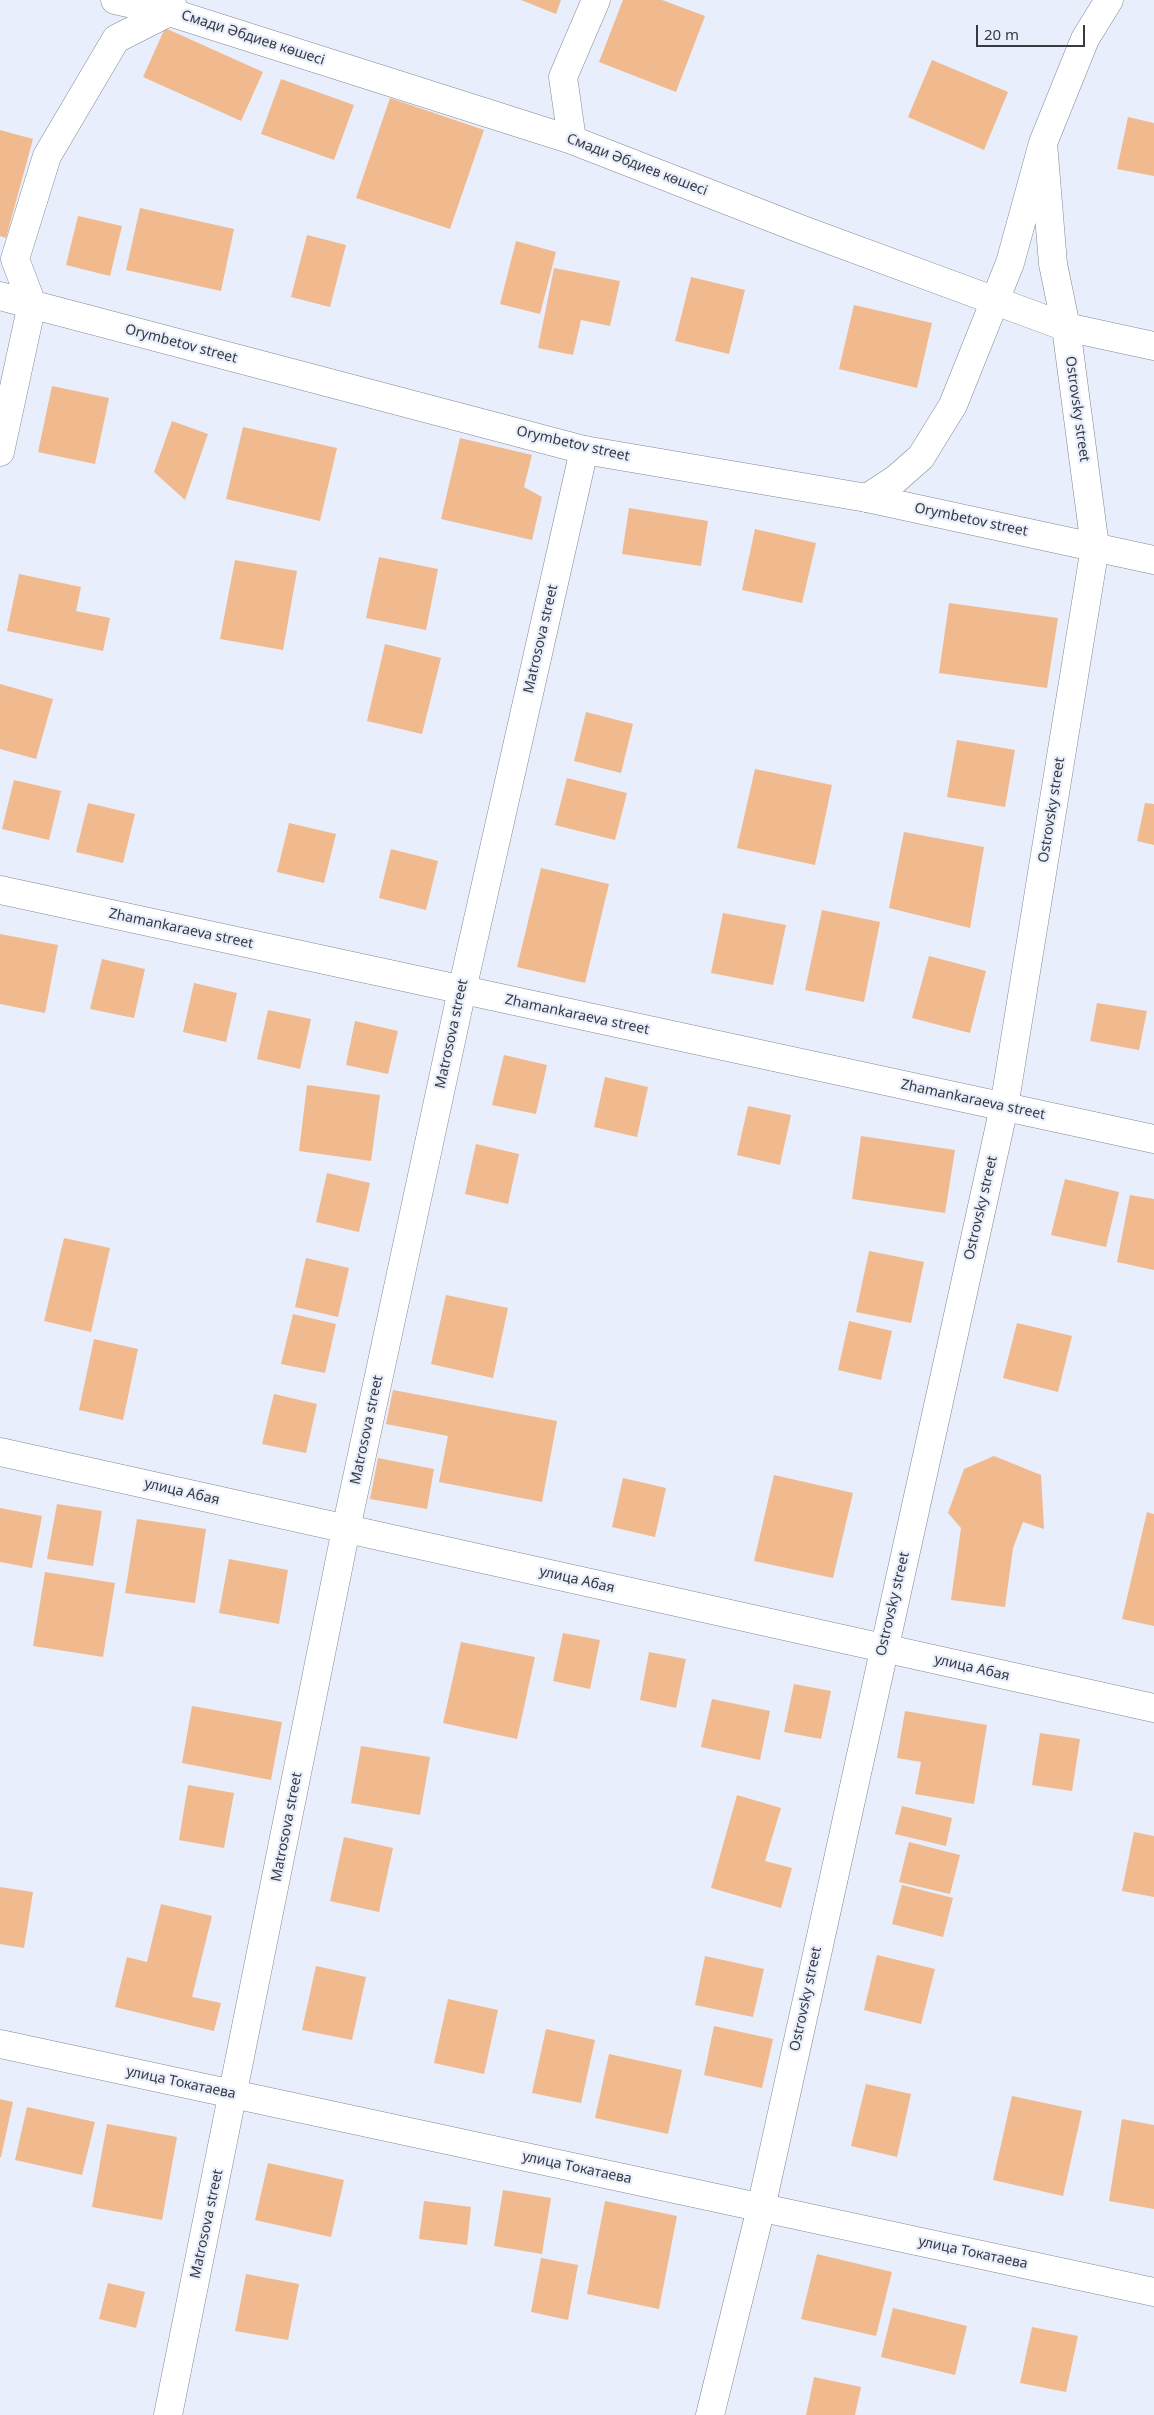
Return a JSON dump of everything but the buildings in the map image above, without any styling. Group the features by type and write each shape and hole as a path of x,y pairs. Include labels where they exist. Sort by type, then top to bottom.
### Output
{"street":[{"name":"Смади Әбдиев көшесі","path":"115,0 171,6 572,140 1066,327 1154,346"},
{"path":"572,140 563,77 596,0"},
{"name":"Ostrovsky street","path":"710,2415 760,2208 1004,1107 1095,547 1066,327 1053,264 1043,143 1085,39 1109,0"},
{"path":"0,452 32,304 15,259 47,156 116,39 171,6"},
{"path":"867,498 896,479 921,457 953,406 1010,263 1043,143"},
{"name":"Orymbetov street","path":"0,296 584,450 867,498 1154,560"},
{"name":"Matrosova street","path":"168,2415 346,1529 462,990 584,450"},
{"name":"Zhamankaraeva street","path":"0,890 1154,1139"},
{"name":"улица Абая","path":"0,1452 1154,1708"},
{"name":"улица Токатаева","path":"0,2044 1154,2292"}]}
